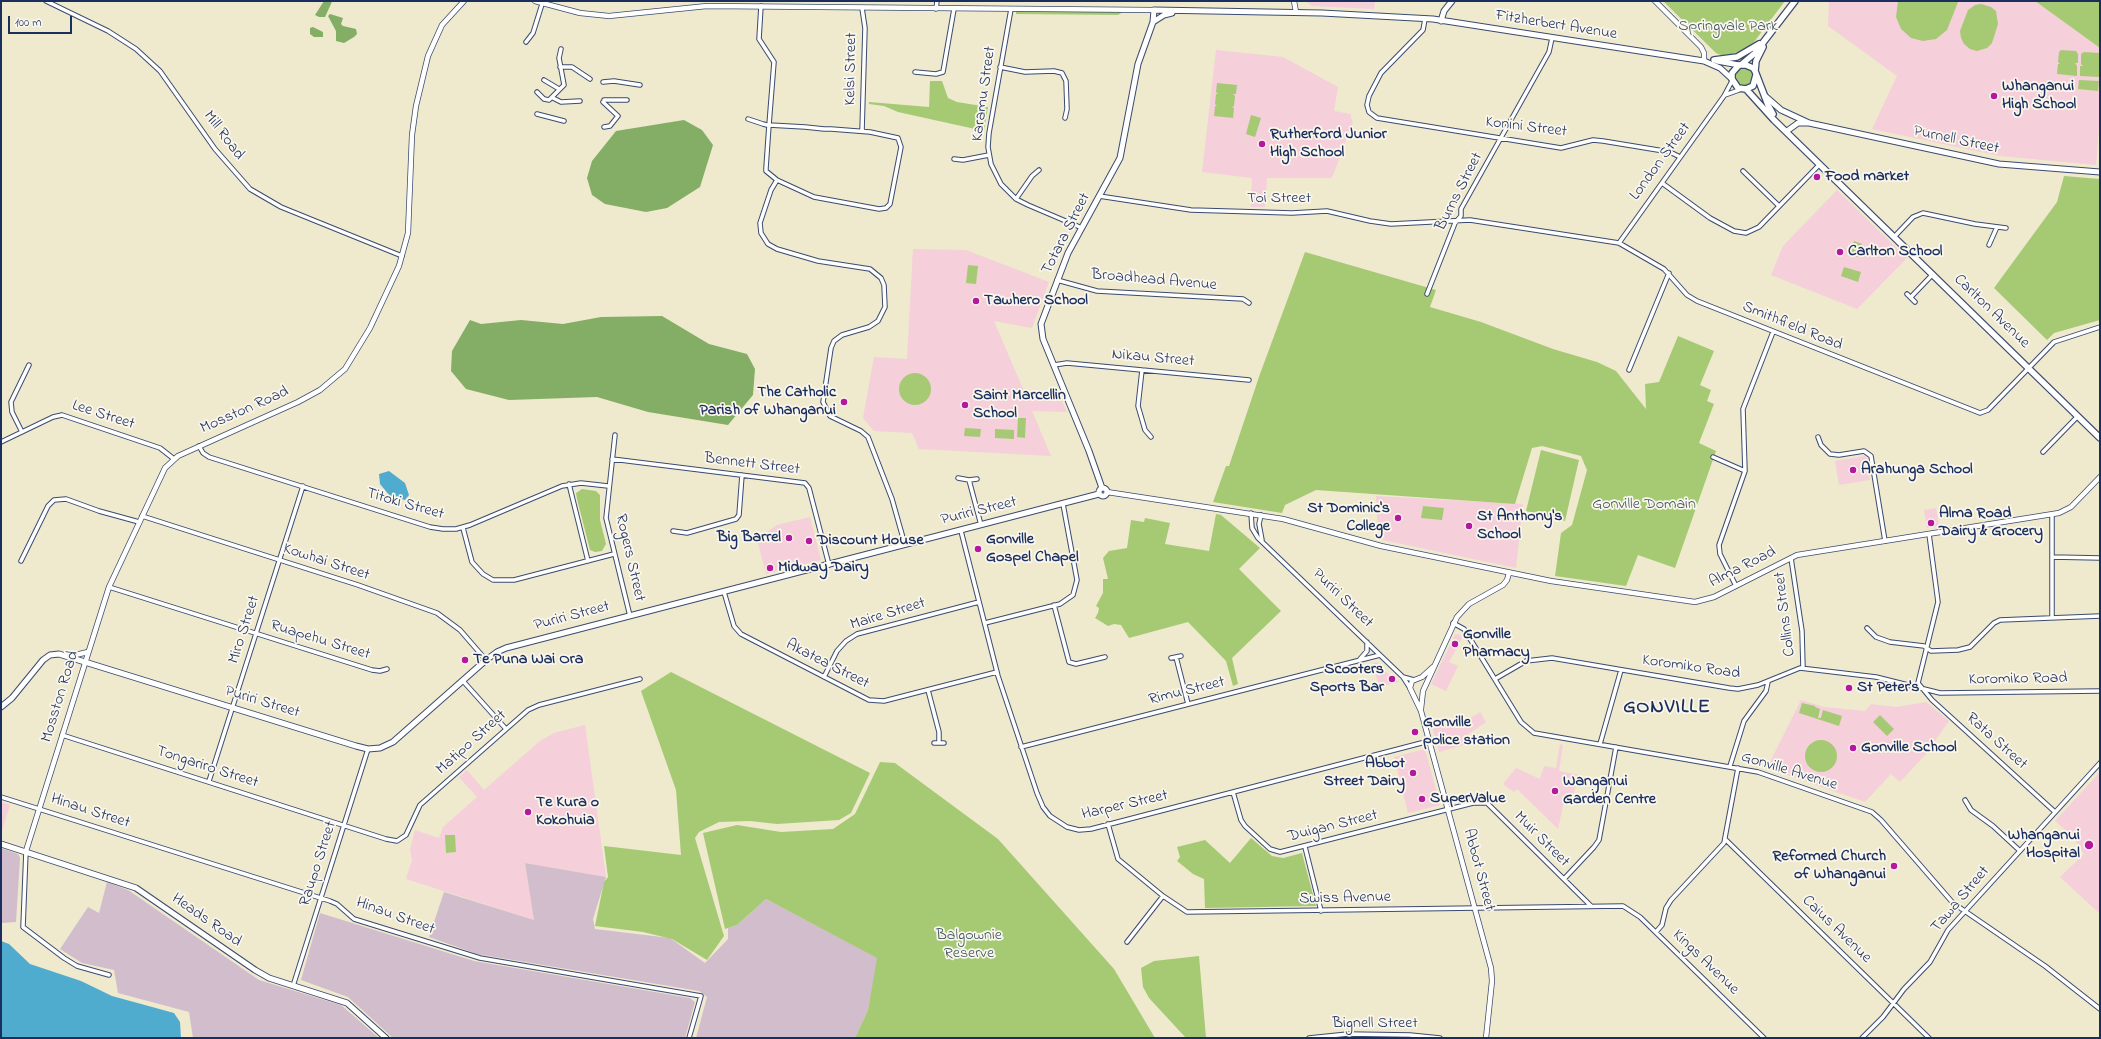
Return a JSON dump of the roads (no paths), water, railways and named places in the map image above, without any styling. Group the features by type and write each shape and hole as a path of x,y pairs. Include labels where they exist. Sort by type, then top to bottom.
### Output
{"highway":[{"path":"1766,39 1756,61 1756,73 1753,86 1744,89 1735,86 1732,80 1732,73 1755,53 1795,1"},
{"path":"1714,60 1739,56 1766,39"},
{"path":"1741,65 1749,66 1756,73"},
{"name":"Carlton Avenue","path":"1756,73 1771,112 1780,124"},
{"name":"Carlton Avenue","path":"1744,89 2099,436"}],"main road":[{"path":"1441,21 1444,10 1451,1"},
{"name":"Fitzherbert Avenue","path":"1154,10 1296,12 1425,19 1704,62 1720,68 1732,80"},
{"name":"Totara Street","path":"1102,488 1089,450 1043,339 1041,327 1043,317 1068,253 1115,169 1122,152 1138,64 1153,22 1154,10"},
{"name":"Fitzherbert Avenue","path":"1153,22 1164,15 1178,11"},
{"path":"1704,62 1714,60 1741,65"},
{"name":"Purnell Street","path":"1764,96 1781,110 1809,122 1999,164 2100,172"},
{"path":"1788,131 1798,123 1809,122"},
{"path":"1102,488 1105,488 1107,492 1104,495 1099,494 1099,490 1102,488"},
{"name":"Puriri Street","path":"1,707 12,698 47,656 54,654 71,656 233,708 368,749 380,748 393,742 486,660 506,648 1099,494"},
{"name":"Heads Road","path":"1,844 136,888 255,970 293,986 347,1002 386,1038"}],"street":[{"name":"Mill Road","path":"46,1 108,31 136,49 160,71 215,149 250,189 281,207 402,256"},
{"name":"Mosston Road","path":"26,851 109,587 162,473 174,459 199,446 298,402 334,379 357,351 370,328 402,256 410,219 410,157 416,106 428,56 438,32 450,15 464,1"},
{"path":"450,15 468,1"},
{"name":"Fitzherbert Avenue","path":"535,1 580,13 609,16 707,6 1154,10"},
{"path":"936,9 937,1"},
{"path":"1294,1 1296,12"},
{"path":"1654,1 1700,45 1704,53 1704,62"},
{"path":"526,42 533,33 543,2"},
{"path":"748,119 769,125 862,131 895,136 901,143 891,202 888,207 879,209 817,198 776,180 767,172 766,168 769,125 774,62 759,40 761,6"},
{"name":"Kelsi Street","path":"862,8 865,28 862,131"},
{"path":"915,72 936,74 943,72 954,9"},
{"name":"Karamu Street","path":"1011,9 989,133 989,155 994,171 1001,184 1016,199 1028,206 1082,228"},
{"name":"Konini Street","path":"1425,19 1423,30 1381,73 1369,96 1367,106 1369,112 1377,118 1561,148 1593,140 1670,152 1680,157"},
{"name":"Burns Street","path":"1427,294 1455,223 1461,216 1462,206 1549,52 1552,38"},
{"path":"537,92 546,100 553,98 565,82 560,67 559,58 561,49"},
{"path":"560,67 572,67 590,79"},
{"path":"1000,67 1025,72 1054,71 1062,73 1066,81 1067,109 1065,118"},
{"path":"544,80 559,89"},
{"name":"London Street","path":"1619,243 1724,96 1732,80"},
{"path":"603,82 614,81 640,85"},
{"path":"1724,96 1729,92 1744,89"},
{"path":"553,98 561,102 580,101"},
{"path":"604,127 610,126 618,116 604,101 627,100"},
{"path":"575,102 576,107"},
{"path":"537,114 564,121"},
{"path":"954,159 963,160 989,155"},
{"path":"1662,183 1706,215 1737,232 1746,233 1755,230 1820,164"},
{"path":"1016,199 1038,170"},
{"path":"1743,171 1779,206"},
{"path":"776,180 760,222 761,233 768,244 777,249 818,260 870,269 881,278 884,285 885,307 878,321 869,327 842,335 834,342 831,348 823,402 830,416 861,431 868,437 892,499 905,545"},
{"name":"Toi Street","path":"1099,196 1191,210 1292,213 1327,211 1370,221 1391,224 1458,219"},
{"path":"1895,236 1913,217 1923,213 1975,224 2006,228"},
{"name":"Smithfield Road","path":"1458,219 1619,243 1669,273 1692,299 1980,413 1988,410 2049,346 2060,339 2100,327"},
{"path":"1990,245 1997,227"},
{"path":"1629,370 1669,273"},
{"path":"1911,297 1933,274"},
{"name":"Broadhead Avenue","path":"1057,280 1097,291 1243,299 1249,303"},
{"path":"1907,294 1915,302"},
{"path":"1736,586 1718,548 1745,471 1743,409 1773,332"},
{"name":"Nikau Street","path":"1054,365 1067,363 1249,380"},
{"path":"22,432 12,412 11,402 29,364"},
{"path":"1142,370 1138,406 1145,430 1151,437"},
{"name":"Lee Street","path":"1,442 53,416 69,416 160,448 174,459"},
{"path":"2043,452 2078,416"},
{"name":"Rogers Street","path":"615,435 608,486 606,518 630,616"},
{"path":"1818,437 1821,445 1830,454 1839,455 1864,451 1871,456 1885,541"},
{"name":"Titoki Street","path":"199,446 202,453 209,457 430,527 443,529 463,528 569,484 581,483 608,486"},
{"path":"1713,457 1745,471"},
{"name":"Bennett Street","path":"612,459 799,481 808,485 829,565"},
{"path":"673,531 687,533 736,519 739,516 742,475"},
{"name":"Alma Road","path":"1261,515 1292,521 1381,546 1509,573 1571,585 1695,602 1707,600 1791,558 1805,554 2052,515 2071,507 2100,477"},
{"path":"958,478 969,480 977,479"},
{"path":"969,480 981,525"},
{"path":"569,484 588,560"},
{"name":"Miro Street","path":"209,781 303,486"},
{"path":"1107,492 1261,515 1260,524 1262,540"},
{"path":"21,561 48,506 54,500 66,500 139,522"},
{"path":"985,623 1054,605 1069,598 1075,590 1077,580 1063,504"},
{"name":"Puriri Street","path":"1251,513 1254,532 1367,641 1403,677 1411,688"},
{"path":"2052,515 2052,618"},
{"name":"Kowhai Street","path":"142,516 280,560 437,613 460,630 486,660"},
{"path":"463,528 472,562 483,574 493,580 514,580 614,554"},
{"name":"Harper Street","path":"960,530 997,672 1021,747 1040,801 1050,816 1060,824 1073,829 1085,829 1108,824 1429,740"},
{"path":"1921,689 1918,683 1938,602 1929,534"},
{"path":"2052,557 2100,558"},
{"name":"Collins Street","path":"1791,558 1802,630 1804,668"},
{"path":"1432,667 1419,679 1414,680 1411,683 1411,688 1416,693 1423,691 1431,675 1432,667 1453,623 1466,607 1506,582 1509,573"},
{"name":"Ruapehu Street","path":"109,587 372,670 380,671 387,669"},
{"name":"Akatea Street","path":"724,592 732,621 737,630 748,638 863,698 874,701 884,701 997,672"},
{"name":"Maire Street","path":"824,677 837,651 846,641 858,634 979,602"},
{"path":"1054,605 1069,662 1076,664 1105,657"},
{"path":"1866,628 1876,636 1890,642 1924,646 1931,651 1963,650 1970,647 1998,620 2100,616"},
{"name":"Gonville Avenue","path":"1453,623 1464,629 1522,722 1529,730 1540,734 1730,766 1763,773 1872,812 1881,820 1947,896 1964,911 2045,966 2100,1009"},
{"path":"1359,660 1366,654 1367,641"},
{"path":"71,656 88,652"},
{"name":"Rimu Street","path":"1021,747 1380,655"},
{"path":"1181,656 1174,658 1188,704"},
{"name":"Koromiko Road","path":"1495,679 1526,661 1552,658 1729,688 1746,688 1768,682 1796,668 1804,668 1876,677 1940,693 2100,691"},
{"path":"1600,744 1622,670"},
{"name":"Puriri Street","path":"1403,677 1414,680"},
{"name":"Matipo Street","path":"344,825 386,839 401,840 408,832 414,815 420,805 532,707 640,679"},
{"path":"1419,679 1423,681 1425,686"},
{"path":"463,681 506,729"},
{"path":"1730,766 1744,721 1769,687 1768,682"},
{"name":"Abbot Street","path":"1411,688 1421,711 1492,974 1486,1038"},
{"name":"Rata Street","path":"1921,689 2055,812"},
{"path":"928,690 939,732 939,743"},
{"name":"Abbot Street","path":"1421,711 1423,691"},
{"name":"Tongariro Street","path":"62,735 344,825"},
{"path":"934,742 944,743"},
{"path":"1564,879 1594,848 1599,840 1616,747"},
{"name":"Raupo Street","path":"293,986 368,749"},
{"name":"Tawa Street","path":"1862,1038 1894,1004 1904,989 1930,962 1948,930 1964,911 2100,763"},
{"path":"1656,932 1662,925 1666,908 1671,900 1721,848 1725,839 1738,768"},
{"name":"Duigan Street","path":"1233,792 1241,820 1270,849 1280,852 1305,847 1448,810"},
{"name":"Hinau Street","path":"1,797 321,898 337,904 354,919 480,958 701,996 689,1038"},
{"path":"1965,800 1971,810 1993,826 2019,850"},
{"name":"Muir Street","path":"1448,810 1472,803 1486,803 1590,905"},
{"name":"Swiss Avenue","path":"1108,824 1118,859 1183,911 1192,913 1590,905 1618,905 1627,908"},
{"name":"Caius Avenue","path":"1725,839 1929,1038"},
{"path":"1305,847 1321,911"},
{"path":"26,851 23,927 77,966 109,975"},
{"path":"1127,942 1163,896"},
{"name":"Kings Avenue","path":"1627,908 1656,932 1764,1038"},
{"name":"Bignell Street","path":"1309,1038 1348,1034 1410,1035 1440,1038"}],"water":[{"path":"389,471 405,483 409,495 405,500 390,496 380,484 379,474"},
{"path":"1,941 9,944 30,964 81,981 112,996 174,1013 180,1022 181,1038 1,1038"}],"place":[{"name":"Whanganui High School","path":"1994,96"},
{"name":"Rutherford Junior High School","path":"1262,144"},
{"name":"Food market","path":"1817,177"},
{"name":"Carlton School","path":"1840,252"},
{"name":"Tawhero School","path":"976,301"},
{"name":"The Catholic Parish of Whanganui","path":"844,402"},
{"name":"Saint Marcellin School","path":"965,405"},
{"name":"Arahunga School","path":"1853,470"},
{"name":"St Dominic's College","path":"1398,518"},
{"name":"Alma Road Dairy & Grocery","path":"1931,523"},
{"name":"St Anthony's School","path":"1469,526"},
{"name":"Big Barrel","path":"789,538"},
{"name":"Discount House","path":"809,541"},
{"name":"Gonville Gospel Chapel","path":"978,549"},
{"name":"Midway Dairy","path":"770,568"},
{"name":"Gonville Pharmacy","path":"1455,644"},
{"name":"Te Puna Wai Ora","path":"465,660"},
{"name":"Scooters Sports Bar","path":"1392,679"},
{"name":"St Peter's","path":"1849,688"},
{"name":"Gonville police station","path":"1415,732"},
{"name":"Gonville School","path":"1853,748"},
{"name":"Abbot Street Dairy","path":"1413,773"},
{"name":"Wanganui Garden Centre","path":"1555,791"},
{"name":"SuperValue","path":"1422,799"},
{"name":"Te Kura o Kokohuia","path":"528,812"},
{"name":"Whanganui Hospital","path":"2089,845"},
{"name":"Reformed Church of Whanganui","path":"1894,866"}],"district":[{"name":"GONVILLE","path":"1667,709"}],"park label":[{"name":"Springvale Park","path":"1728,27"},
{"name":"Gonville Domain","path":"1644,505"},
{"name":"Balgownie Reserve","path":"969,945"}]}
